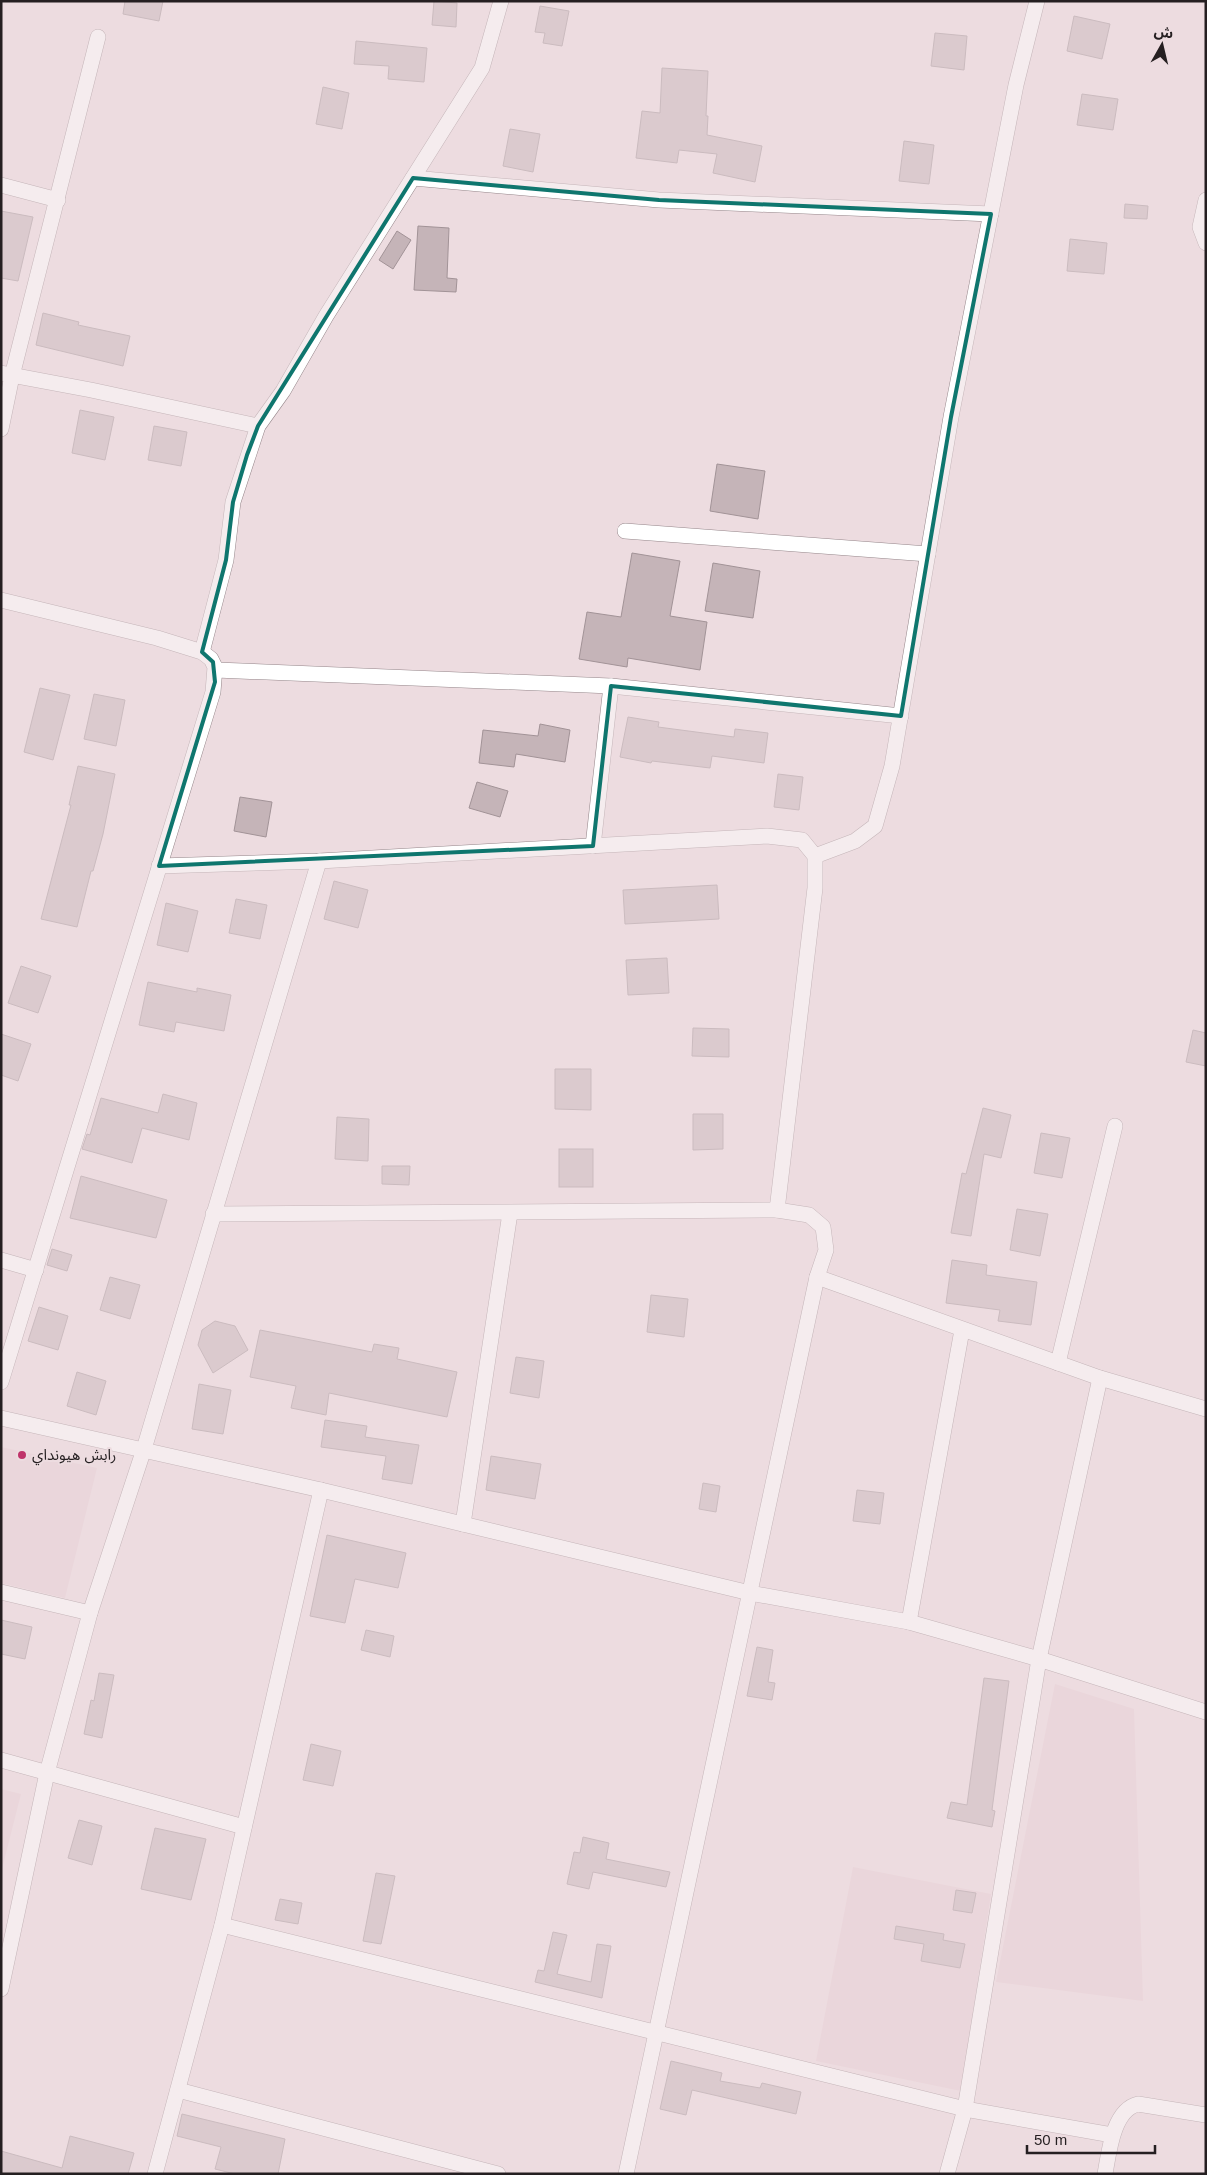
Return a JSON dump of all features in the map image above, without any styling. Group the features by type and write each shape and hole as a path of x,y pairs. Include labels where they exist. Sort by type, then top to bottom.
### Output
{"street":[{"path":"202,652 226,560 234,502 258,426 283,391 326,316 482,68 501,1"},
{"path":"815,856 855,841 875,826 892,766 951,417 1016,85 1037,1"},
{"path":"1,429 7,375 58,200 98,37"},
{"path":"413,178 659,200 991,214"},
{"path":"1,186 58,200"},
{"path":"1206,200 1200,227 1206,242"},
{"path":"7,375 92,390 258,426"},
{"path":"625,531 928,554"},
{"path":"1,600 157,638 202,652 213,662 216,670 213,692 1,1382"},
{"path":"216,670 611,686 901,716"},
{"path":"593,846 611,686"},
{"path":"159,866 319,861 767,836 802,840 815,856 815,888 777,1210"},
{"path":"1,1988 6,1943 46,1773 90,1613 144,1449 319,861"},
{"path":"1058,1364 1115,1126"},
{"path":"213,1214 777,1210 809,1214 823,1227 826,1250 817,1277 626,2174"},
{"path":"463,1524 510,1212"},
{"path":"1,1260 36,1270"},
{"path":"817,1277 1058,1364 1206,1409"},
{"path":"909,1622 962,1330"},
{"path":"947,2174 965,2109 1039,1659 1100,1378"},
{"path":"1,1418 321,1490 750,1593 909,1622 1039,1659 1206,1712"},
{"path":"155,2174 222,1925 321,1490"},
{"path":"1,1592 90,1613"},
{"path":"1,1760 244,1827"},
{"path":"222,1925 965,2109 1112,2135"},
{"path":"178,2090 498,2174"},
{"path":"1105,2174 1112,2135 1122,2114 1130,2106 1138,2104 1206,2115"}],"highlighted area":[{"path":"413,178 659,200 991,214 951,417 901,716 611,686 593,846 159,866 215,682 213,662 202,652 226,560 233,502 247,455 258,426 326,316"}],"shaded area":[{"path":"1,1447 97,1468 65,1598 1,1583"},
{"path":"1055,1684 1134,1709 1143,2001 996,1982"},
{"path":"1,1789 21,1794 2,1869 1,1869"},
{"path":"853,1867 991,1894 961,2091 816,2061"}],"building":[{"path":"125,1 163,1 159,21 123,14"},
{"path":"434,1 457,3 456,27 432,25"},
{"path":"540,6 569,11 562,46 543,43 545,33 535,32"},
{"path":"1074,16 1110,24 1102,59 1067,51"},
{"path":"935,33 967,36 964,70 931,66"},
{"path":"356,41 427,48 424,82 388,79 389,66 354,64"},
{"path":"662,68 708,71 707,135 762,146 755,182 713,173 717,154 679,150 677,163 636,158 642,111 660,113"},
{"path":"323,87 349,93 342,129 316,124"},
{"path":"1082,94 1118,99 1113,130 1077,125"},
{"path":"510,129 540,134 533,172 503,166"},
{"path":"904,141 934,145 929,184 899,181"},
{"path":"1125,204 1148,206 1147,219 1124,218"},
{"path":"1,211 33,217 18,281 1,278"},
{"path":"418,226 449,228 447,278 457,279 456,292 414,290"},
{"path":"397,231 411,240 393,269 379,260"},
{"path":"1070,239 1107,243 1104,274 1067,271"},
{"path":"43,313 79,322 78,325 130,336 123,366 36,345"},
{"path":"80,410 114,417 105,460 72,453"},
{"path":"154,426 187,432 181,466 148,460"},
{"path":"717,464 765,471 758,519 710,511"},
{"path":"632,553 680,561 670,616 707,622 700,670 628,658 627,667 579,659 587,612 621,617"},
{"path":"713,563 760,571 753,618 705,611"},
{"path":"40,688 70,695 53,760 24,752"},
{"path":"94,694 125,700 116,746 84,739"},
{"path":"628,717 659,722 658,727 734,737 735,729 768,733 764,763 712,756 710,768 652,761 651,763 620,757"},
{"path":"540,724 570,730 565,762 516,754 514,767 479,763 483,730 538,736"},
{"path":"78,766 115,774 103,834 93,871 91,871 77,927 41,919 71,805 69,805"},
{"path":"778,774 803,777 799,810 774,807"},
{"path":"477,782 508,791 500,817 469,808"},
{"path":"240,797 272,802 266,837 234,831"},
{"path":"334,881 368,890 358,928 324,919"},
{"path":"717,885 719,919 625,924 623,890"},
{"path":"236,899 267,905 260,939 229,933"},
{"path":"166,903 198,911 188,952 157,945"},
{"path":"667,958 669,993 628,995 626,960"},
{"path":"21,966 51,976 38,1013 8,1003"},
{"path":"148,982 197,992 197,988 231,995 224,1031 176,1022 174,1032 139,1025"},
{"path":"693,1028 729,1029 729,1057 692,1056"},
{"path":"1193,1030 1206,1033 1206,1066 1186,1062"},
{"path":"1,1034 31,1044 18,1081 1,1075"},
{"path":"555,1069 591,1069 591,1110 555,1109"},
{"path":"163,1094 197,1103 189,1140 142,1128 132,1163 82,1149 87,1134 90,1135 101,1098 158,1113"},
{"path":"983,1108 1011,1115 1001,1158 984,1154 971,1236 951,1233 962,1173 966,1174"},
{"path":"693,1114 723,1114 723,1149 693,1150"},
{"path":"337,1117 369,1119 368,1161 335,1159"},
{"path":"1041,1133 1070,1138 1062,1178 1034,1173"},
{"path":"559,1149 593,1149 593,1187 559,1187"},
{"path":"382,1166 410,1166 409,1185 382,1184"},
{"path":"81,1176 167,1200 156,1238 70,1218"},
{"path":"1017,1209 1048,1214 1040,1256 1010,1250"},
{"path":"52,1249 72,1255 67,1271 47,1265"},
{"path":"952,1260 987,1265 986,1275 1037,1282 1031,1325 998,1321 1000,1310 946,1303"},
{"path":"110,1277 140,1285 130,1319 100,1310"},
{"path":"651,1295 688,1299 684,1337 647,1332"},
{"path":"39,1307 68,1316 58,1350 28,1341"},
{"path":"215,1321 235,1326 248,1350 213,1373 198,1345 202,1330"},
{"path":"260,1330 372,1352 374,1344 399,1348 397,1359 457,1372 447,1417 329,1393 326,1415 291,1408 296,1386 250,1377"},
{"path":"516,1357 544,1361 539,1398 510,1393"},
{"path":"77,1372 106,1381 96,1415 67,1406"},
{"path":"199,1384 231,1390 223,1434 192,1429"},
{"path":"325,1420 367,1426 365,1437 419,1445 412,1484 382,1479 386,1456 321,1447"},
{"path":"491,1456 541,1464 535,1499 486,1490"},
{"path":"703,1483 720,1486 716,1512 699,1509"},
{"path":"857,1490 884,1493 880,1524 853,1521"},
{"path":"327,1535 406,1553 398,1588 355,1579 345,1623 310,1616"},
{"path":"1,1620 32,1627 25,1659 1,1654"},
{"path":"366,1630 394,1636 390,1657 361,1650"},
{"path":"757,1647 773,1650 768,1682 775,1683 772,1700 747,1696"},
{"path":"99,1673 114,1675 102,1738 84,1734 91,1700 94,1701"},
{"path":"984,1678 1009,1681 992,1810 995,1811 992,1827 947,1818 951,1802 967,1805"},
{"path":"311,1744 341,1751 333,1786 303,1780"},
{"path":"79,1820 102,1826 92,1865 68,1858"},
{"path":"155,1828 206,1839 191,1900 141,1889"},
{"path":"583,1837 609,1843 606,1859 670,1872 666,1887 593,1872 589,1889 567,1884 574,1852 580,1853"},
{"path":"376,1873 395,1876 381,1944 363,1941"},
{"path":"956,1890 976,1893 972,1913 953,1910"},
{"path":"280,1899 302,1903 298,1924 275,1920"},
{"path":"896,1926 944,1934 943,1940 965,1944 960,1968 921,1961 924,1944 894,1939"},
{"path":"553,1932 567,1935 557,1974 591,1982 597,1944 611,1946 602,1998 535,1982 538,1970 544,1971"},
{"path":"671,2061 722,2073 720,2081 760,2088 762,2083 801,2092 796,2114 692,2090 686,2115 660,2109"},
{"path":"182,2114 285,2139 278,2174 235,2174 215,2169 221,2147 177,2136"},
{"path":"70,2136 134,2153 128,2174 1,2174 1,2151 62,2168"}],"place":[{"name":"رابش هيونداي","path":"22,1455"}]}
